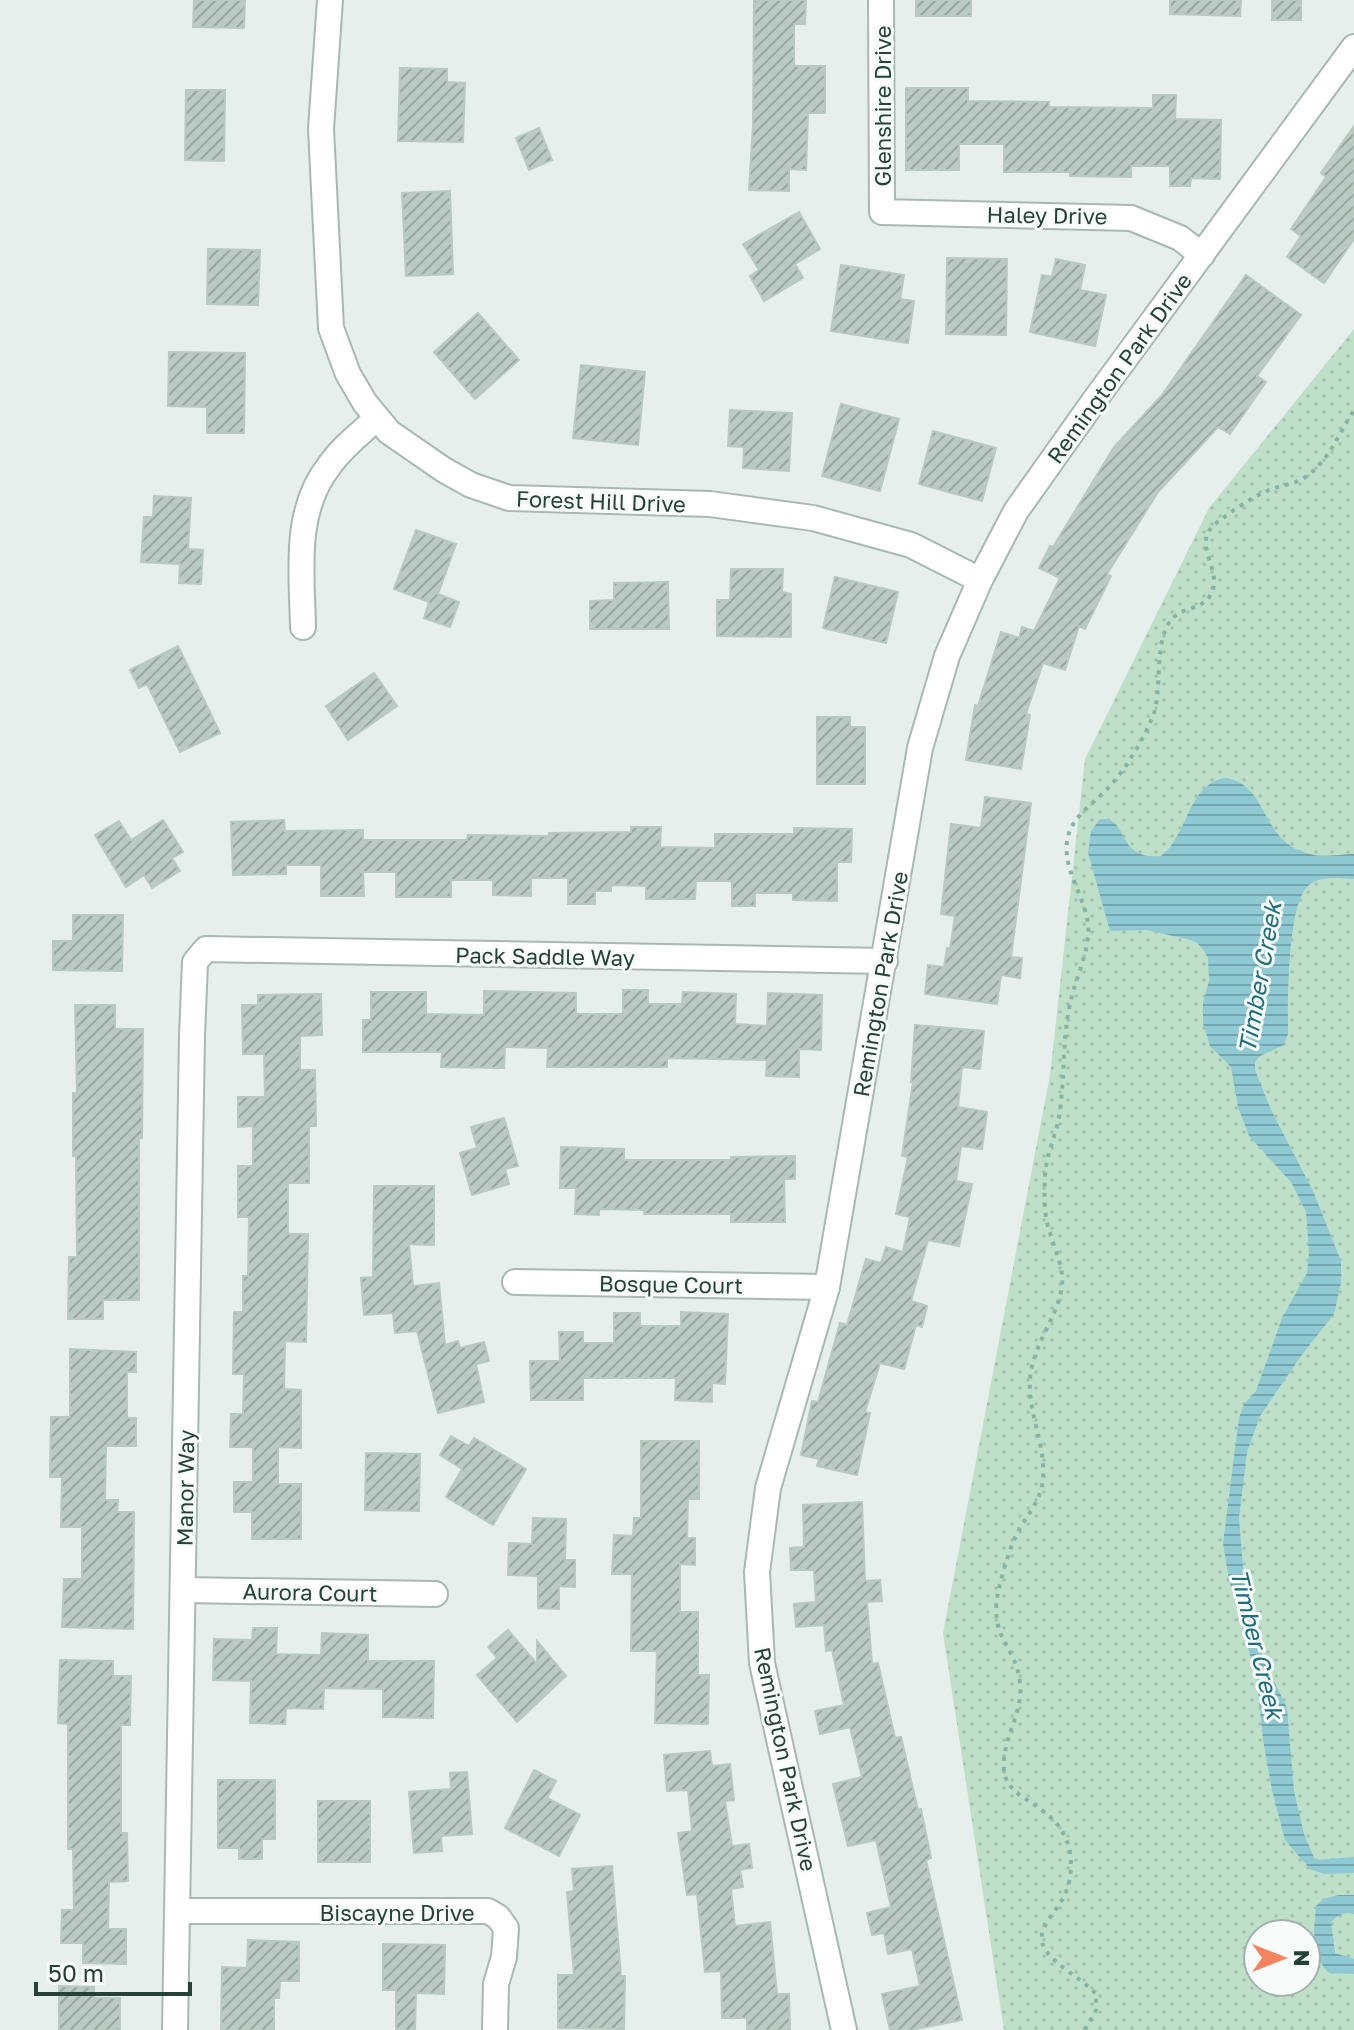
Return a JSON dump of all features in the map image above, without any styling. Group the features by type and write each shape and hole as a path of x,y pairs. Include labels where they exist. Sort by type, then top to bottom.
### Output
{"street":[{"name":"Forest Hill Drive","path":"330,0 321,129 331,328 348,374 389,432 471,485 509,498 710,504 813,518 911,545 980,580"},
{"name":"Glenshire Drive","path":"881,0 882,212"},
{"name":"Remington Park Drive","path":"844,2030 762,1663 757,1572 768,1488 827,1287 920,748 947,656 980,580 1016,511 1354,47"},
{"name":"Haley Drive","path":"882,212 1131,218 1180,238 1202,255"},
{"path":"303,627 301,543 310,501 327,468 377,418"},
{"name":"Pack Saddle Way","path":"206,949 885,961"},
{"name":"Manor Way","path":"175,2030 193,989 195,962 206,949"},
{"name":"Bosque Court","path":"515,1282 827,1287"},
{"name":"Aurora Court","path":"184,1590 435,1594"},
{"name":"Biscayne Drive","path":"178,1911 488,1911 498,1917 506,1928 504,1957 496,1984 495,2030"}],"path":[{"path":"1085,2030 1096,2010 1096,1994 1051,1955 1041,1940 1064,1896 1071,1871 1067,1841 1051,1816 1012,1790 1004,1776 1004,1747 1016,1714 1020,1683 1000,1637 996,1618 1000,1586 1011,1550 1039,1499 1042,1485 1042,1456 1032,1412 1030,1383 1041,1338 1062,1286 1057,1250 1048,1226 1045,1171 1062,1099 1070,1002 1088,941 1088,918 1068,860 1066,842 1072,824 1122,771 1149,724 1158,697 1164,637 1172,619 1205,602 1210,596 1214,578 1206,552 1208,534 1213,526 1254,497 1290,485 1312,472 1322,462 1354,410"}],"green space":[{"path":"1354,329 1354,2030 1004,2030 943,1633 1050,1075 1085,759 1209,508"}],"water":[{"name":"Timber Creek","path":"1224,778 1239,782 1250,790 1282,838 1294,848 1315,855 1354,854 1354,879 1317,881 1307,887 1300,898 1290,957 1288,1034 1284,1045 1260,1056 1255,1062 1255,1070 1271,1110 1313,1191 1341,1261 1341,1283 1334,1314 1260,1416 1247,1452 1239,1518 1245,1591 1263,1658 1287,1708 1294,1791 1304,1834 1315,1860 1354,1857 1354,1873 1324,1874 1310,1869 1285,1840 1263,1740 1257,1680 1229,1580 1223,1543 1239,1418 1244,1404 1256,1391 1282,1318 1307,1273 1306,1212 1291,1182 1249,1136 1238,1107 1231,1067 1210,1046 1203,1023 1203,1003 1209,981 1208,958 1203,949 1187,939 1146,930 1110,931 1088,853 1091,831 1100,819 1116,824 1136,852 1161,856 1177,836 1202,791"},
{"path":"1354,1895 1354,1914 1341,1914 1331,1922 1335,1953 1354,1959 1354,1974 1329,1973 1322,1964 1322,1918 1315,1918 1316,1906 1324,1899"}],"building":[{"path":"194,0 245,0 244,28 193,27"},
{"path":"754,0 806,0 805,24 794,24 794,66 825,66 825,113 808,113 806,170 789,169 789,191 749,190"},
{"path":"916,0 971,0 971,16 916,16"},
{"path":"1170,0 1241,0 1240,16 1170,14"},
{"path":"1272,0 1301,0 1301,20 1272,20"},
{"path":"400,68 447,69 447,82 465,83 463,142 398,141"},
{"path":"906,88 968,88 968,101 1049,102 1049,107 1153,108 1153,95 1176,95 1175,119 1221,120 1220,179 1191,178 1190,186 1170,186 1170,166 1131,166 1131,177 1070,176 1070,172 1004,172 1004,144 959,144 959,170 906,170"},
{"path":"186,90 225,90 224,161 185,160"},
{"path":"1354,126 1354,239 1324,283 1287,257 1301,236 1291,229 1326,177 1321,173"},
{"path":"539,128 552,160 529,170 516,138"},
{"path":"450,191 453,274 406,276 402,193"},
{"path":"799,212 820,249 795,264 803,278 764,301 750,276 759,270 743,244"},
{"path":"208,249 260,250 258,305 207,304"},
{"path":"947,258 1007,259 1006,335 946,334"},
{"path":"1056,259 1085,265 1080,290 1106,295 1095,346 1030,332 1042,275 1052,277"},
{"path":"841,265 904,275 900,299 914,301 908,343 831,331"},
{"path":"1246,275 1301,315 1257,376 1266,382 1230,434 1218,427 1158,492 1107,574 1111,576 1085,629 1079,626 1065,670 1043,663 1026,714 1030,715 1021,769 966,760 975,705 978,706 1001,632 1019,638 1022,627 1034,631 1060,578 1039,568 1050,546 1053,547 1114,447 1162,395"},
{"path":"478,313 519,360 475,399 434,352"},
{"path":"169,352 245,353 244,433 207,433 207,407 168,406"},
{"path":"581,365 645,372 638,445 573,438"},
{"path":"841,404 899,419 880,491 822,476"},
{"path":"730,410 792,413 789,471 743,468 744,447 728,446"},
{"path":"933,431 996,448 982,501 919,484"},
{"path":"154,496 191,498 188,549 203,550 201,584 179,583 180,564 141,562 144,517 153,517"},
{"path":"416,530 456,544 438,594 459,602 450,627 424,618 429,602 394,589"},
{"path":"731,569 783,569 782,592 791,594 791,637 717,636 717,600 730,600"},
{"path":"835,577 898,592 886,643 823,628"},
{"path":"668,582 669,629 590,629 590,601 614,600 614,583"},
{"path":"178,646 220,733 180,752 147,684 139,688 130,670"},
{"path":"374,673 397,706 348,740 326,706"},
{"path":"817,717 850,717 850,727 865,727 865,784 817,784"},
{"path":"985,797 1031,803 1011,957 1022,958 1020,978 1001,975 997,1004 925,994 928,965 944,967 947,948 950,949 955,916 941,914 951,824 981,828"},
{"path":"163,820 183,852 172,858 180,871 152,888 144,875 126,887 95,835 119,821 131,840"},
{"path":"284,820 285,831 363,830 363,840 467,840 468,835 549,836 549,833 631,832 631,827 661,827 660,847 715,848 715,834 794,834 794,828 852,829 851,862 837,862 837,901 793,900 793,893 755,893 755,906 732,906 732,881 696,881 695,899 646,899 646,886 611,885 611,891 595,891 595,904 568,904 568,878 531,878 531,896 493,895 493,880 451,880 451,897 396,897 396,872 363,872 364,896 321,896 321,865 286,865 286,874 233,875 231,822"},
{"path":"73,915 123,915 122,971 53,970 53,941 73,941"},
{"path":"623,990 648,990 648,1004 682,1004 683,992 736,994 735,1024 767,1026 768,993 822,995 821,1050 799,1049 799,1077 766,1076 767,1060 667,1058 667,1067 547,1067 548,1048 505,1047 504,1068 441,1067 442,1052 363,1052 363,1020 371,1020 371,992 426,992 426,1014 484,1015 484,991 576,993 576,1014 623,1014"},
{"path":"321,994 322,1035 300,1036 300,1070 315,1070 316,1126 309,1126 309,1183 288,1183 288,1234 308,1234 306,1342 285,1341 284,1389 301,1390 301,1448 278,1447 278,1484 301,1484 301,1539 252,1539 252,1512 234,1512 234,1482 253,1482 253,1447 230,1447 231,1414 243,1414 244,1374 233,1374 234,1312 243,1312 243,1276 248,1276 249,1217 238,1217 238,1166 253,1166 253,1126 238,1127 238,1097 265,1097 264,1054 243,1054 242,1005 258,1005 258,995"},
{"path":"75,1005 115,1005 115,1029 143,1029 139,1300 103,1300 103,1319 68,1319 69,1257 77,1257 76,1156 73,1156 73,1093 77,1093"},
{"path":"915,1025 984,1031 980,1069 962,1067 958,1107 987,1112 982,1149 961,1146 956,1181 972,1184 959,1246 928,1240 911,1301 927,1306 922,1327 916,1325 904,1369 880,1363 865,1412 870,1413 857,1475 817,1466 819,1459 801,1455 812,1401 818,1402 840,1323 847,1325 866,1259 881,1263 886,1247 903,1252 910,1217 896,1214 908,1157 902,1156 913,1082"},
{"path":"504,1118 518,1166 505,1169 509,1184 472,1195 460,1153 477,1148 471,1127"},
{"path":"561,1147 624,1149 624,1160 731,1160 731,1157 795,1156 795,1179 784,1179 785,1222 731,1222 731,1214 644,1214 644,1210 599,1209 599,1215 575,1214 576,1188 560,1188"},
{"path":"374,1186 434,1186 434,1245 409,1244 413,1286 439,1283 445,1345 458,1341 460,1348 484,1342 489,1361 476,1364 484,1402 438,1413 417,1331 395,1333 393,1313 364,1315 361,1278 373,1277"},
{"path":"681,1312 728,1314 725,1384 712,1383 712,1402 675,1400 676,1378 583,1378 583,1400 531,1400 530,1361 560,1361 559,1332 583,1332 583,1343 614,1343 614,1313 640,1313 640,1326 681,1326"},
{"path":"70,1349 136,1352 136,1372 127,1372 127,1418 136,1418 136,1446 106,1446 105,1500 118,1500 117,1512 134,1512 133,1629 62,1627 64,1579 82,1579 82,1527 61,1527 62,1477 50,1477 51,1417 70,1417"},
{"path":"451,1436 469,1446 474,1438 526,1469 493,1525 446,1497 462,1469 440,1455"},
{"path":"641,1441 699,1441 699,1499 688,1499 687,1538 695,1538 695,1565 680,1564 680,1612 698,1612 698,1675 709,1675 708,1724 655,1723 657,1651 631,1651 632,1574 612,1574 614,1535 633,1536 634,1518 641,1518"},
{"path":"366,1453 420,1454 419,1511 365,1510"},
{"path":"862,1502 865,1581 880,1580 882,1601 867,1602 872,1664 878,1663 895,1738 901,1737 918,1810 921,1809 931,1858 926,1860 962,2020 911,2030 890,2030 882,1994 920,1986 912,1949 888,1954 884,1933 872,1935 867,1913 891,1907 876,1840 848,1846 833,1784 862,1777 850,1727 820,1734 815,1711 844,1705 832,1650 826,1651 824,1625 796,1627 794,1604 816,1602 814,1570 791,1570 790,1548 804,1547 803,1505"},
{"path":"533,1518 566,1519 565,1560 575,1560 575,1587 559,1586 559,1609 538,1608 538,1576 508,1575 509,1543 532,1544"},
{"path":"253,1628 277,1628 276,1654 321,1655 322,1633 368,1635 368,1661 434,1661 433,1718 383,1717 383,1689 324,1688 323,1709 286,1708 285,1724 250,1723 251,1681 213,1680 214,1639 252,1640"},
{"path":"508,1630 537,1664 537,1641 566,1676 517,1722 477,1675 497,1658 488,1647"},
{"path":"60,1660 113,1661 113,1676 131,1676 130,1725 121,1725 121,1833 127,1833 128,1881 109,1882 108,1929 126,1929 126,1964 83,1963 83,1943 61,1943 62,1910 74,1910 73,1849 68,1849 68,1724 58,1723"},
{"path":"710,1751 712,1766 730,1764 734,1800 725,1801 732,1846 749,1844 752,1868 740,1870 743,1887 731,1889 735,1926 770,1922 777,1994 789,1994 790,2030 747,2030 747,2018 722,2018 721,1971 705,1972 697,1894 687,1895 678,1833 692,1831 688,1790 667,1791 664,1755"},
{"path":"534,1770 556,1781 547,1798 580,1815 559,1856 505,1828"},
{"path":"467,1772 472,1834 441,1836 442,1851 414,1853 409,1792 451,1789 450,1773"},
{"path":"218,1780 275,1780 275,1839 262,1839 262,1859 239,1859 239,1848 218,1848"},
{"path":"318,1801 370,1801 370,1862 318,1862"},
{"path":"612,1866 621,1976 625,1976 624,2029 558,2028 558,1975 574,1975 567,1892 574,1891 572,1869"},
{"path":"248,1940 299,1942 299,1981 280,1981 279,1998 274,1998 274,2030 221,2030 222,1967 247,1968"},
{"path":"383,1944 445,1945 444,1994 416,1993 415,2030 396,2030 396,1990 383,1990"},
{"path":"59,1986 94,1987 94,1998 120,1998 120,2030 59,2030"}]}
